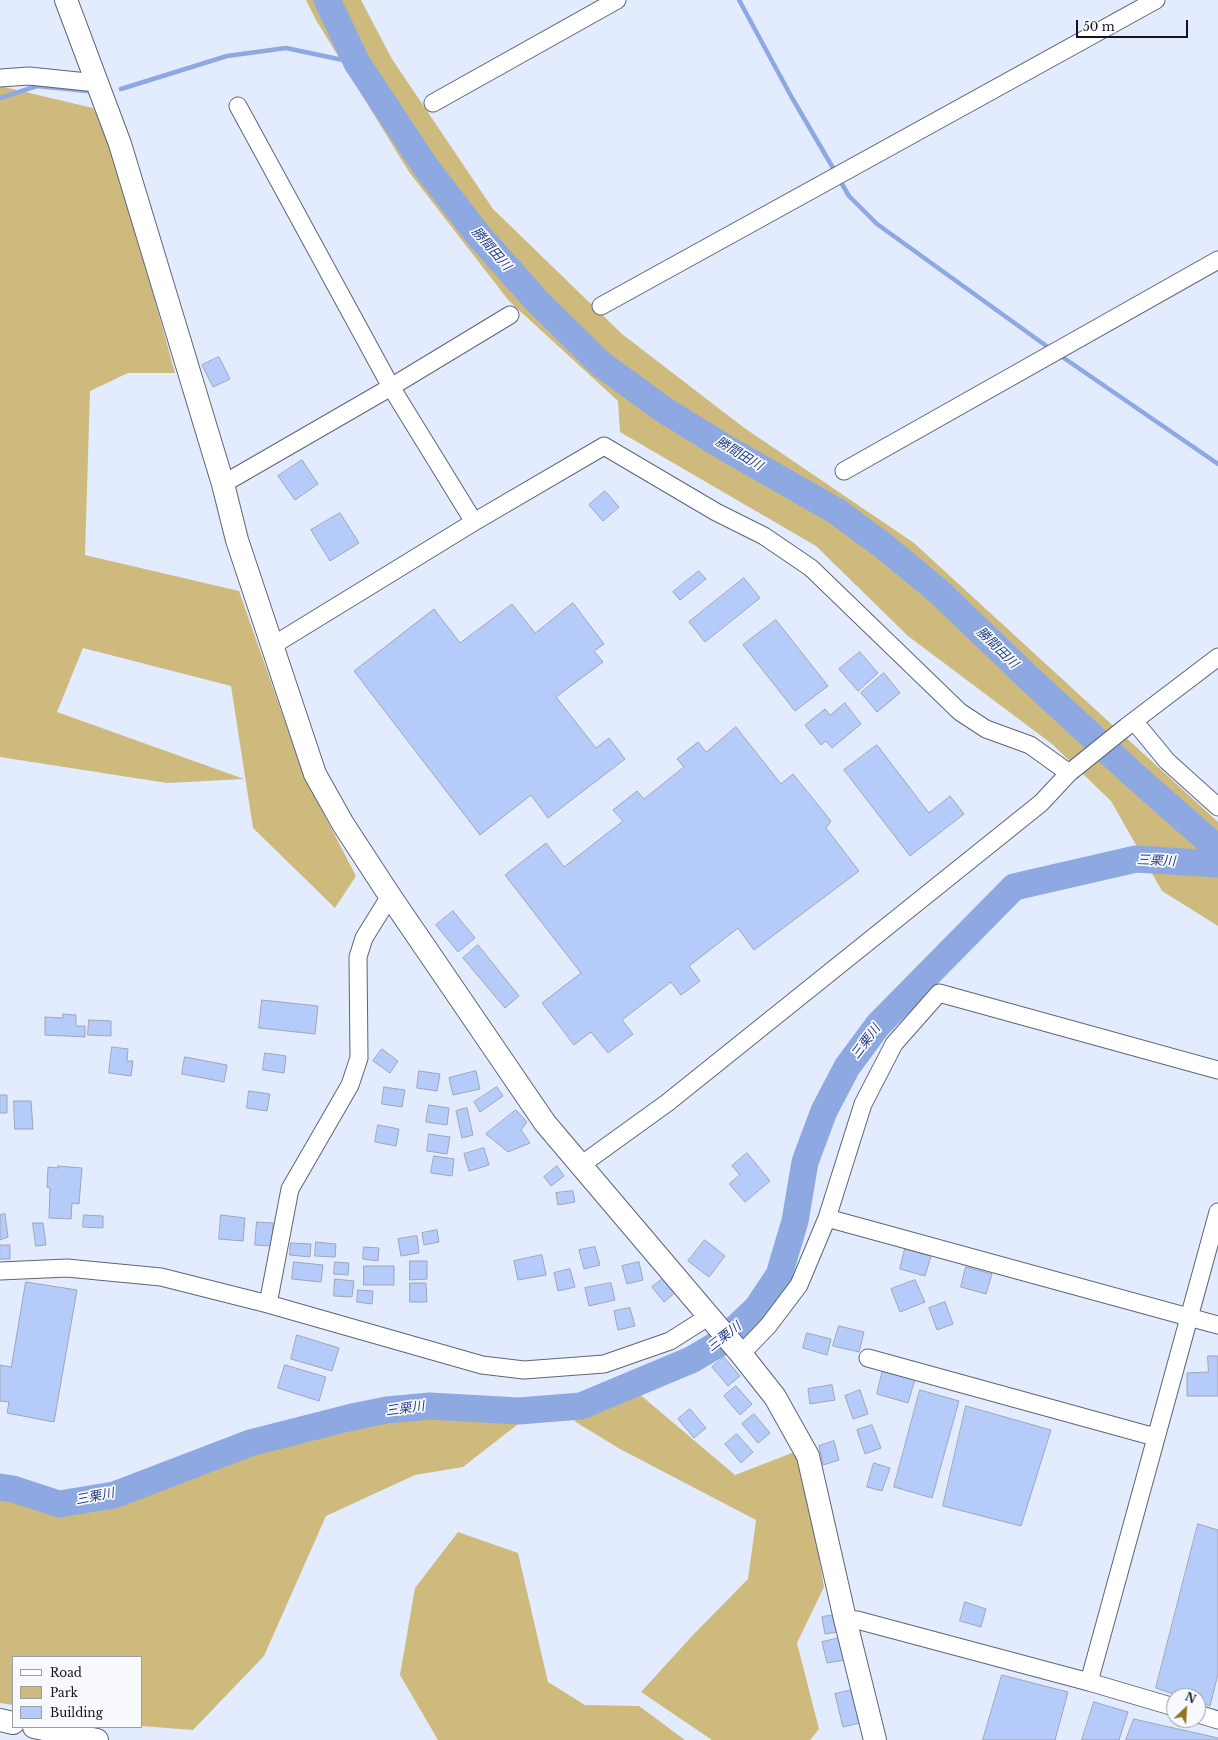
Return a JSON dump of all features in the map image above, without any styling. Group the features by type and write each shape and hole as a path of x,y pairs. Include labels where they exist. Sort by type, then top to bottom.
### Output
{"main road":[{"path":"66,0 120,144 223,484 237,540 315,774 343,824 390,896 545,1123 708,1317 741,1354 775,1397 808,1456 845,1619 875,1740"},
{"path":"0,1720 12,1723"},
{"path":"39,1728 97,1740"}],"street":[{"path":"433,103 618,0"},
{"path":"601,306 1156,0"},
{"path":"0,78 29,76 97,83"},
{"path":"238,106 391,387 474,522"},
{"path":"844,471 1218,260"},
{"path":"223,484 391,387 510,315"},
{"path":"271,645 280,641 474,522 604,446 716,512 764,536 811,568 960,712 986,729 1030,745 1073,770"},
{"path":"581,1165 666,1103 1042,803 1073,770 1130,724 1218,657"},
{"path":"1130,724 1167,761 1218,807"},
{"path":"268,1304 290,1189 350,1085 359,1058 358,957 364,938 390,896"},
{"path":"741,1354 768,1326 799,1285 827,1218 863,1104 894,1044 939,993 1218,1070"},
{"path":"1089,1682 1155,1437 1218,1212"},
{"path":"827,1218 1218,1325"},
{"path":"0,1271 67,1268 161,1277 268,1304 482,1365 524,1370 604,1364 670,1341 708,1317"},
{"path":"868,1358 1155,1437"},
{"path":"845,1619 857,1620 1089,1682 1166,1705"},
{"path":"1206,1716 1218,1720"}],"green space":[{"path":"306,0 361,0 392,59 493,209 622,334 743,427 914,543 1218,822 1218,926 1162,891 1111,801 1052,744 908,636 816,546 620,432 618,401 509,301 409,172 316,20"},
{"path":"0,86 93,108 111,141 175,373 128,373 90,391 85,555 239,591 304,776 356,876 335,908 253,828 231,686 83,648 57,712 244,779 167,783 0,757"},
{"path":"637,1392 735,1475 797,1451 811,1509 824,1587 797,1643 819,1729 810,1740 712,1740 641,1692 692,1636 748,1579 756,1520 620,1449 574,1421"},
{"path":"376,1408 531,1414 463,1467 415,1475 326,1516 264,1656 193,1730 142,1726 142,1656 12,1656 12,1705 0,1703 0,1488 97,1506 216,1455"},
{"path":"458,1532 518,1553 548,1682 585,1705 639,1706 685,1740 438,1740 400,1675 415,1588"}],"building":[{"path":"219,357 230,379 213,387 202,365"},
{"path":"302,460 318,484 295,500 278,476"},
{"path":"605,491 619,507 603,521 589,505"},
{"path":"340,513 359,543 330,561 311,530"},
{"path":"699,571 706,579 680,600 673,592"},
{"path":"744,578 760,598 705,642 689,622"},
{"path":"573,603 604,644 594,651 603,662 556,697 596,748 609,738 625,759 548,818 531,795 480,835 354,671 434,609 460,643 512,604 535,633"},
{"path":"776,620 828,686 795,711 743,645"},
{"path":"860,652 878,673 858,691 839,669"},
{"path":"884,673 900,693 877,712 861,693"},
{"path":"845,703 861,724 832,748 826,741 821,745 805,725 825,709 830,715"},
{"path":"736,727 781,784 793,774 831,821 826,828 859,871 754,950 738,928 689,966 700,981 681,995 671,982 622,1020 633,1034 608,1053 591,1032 574,1045 542,1003 581,973 505,875 546,843 564,867 623,821 613,810 637,791 644,799 684,767 677,759 698,742 706,752"},
{"path":"877,745 929,813 950,796 964,814 910,856 844,770"},
{"path":"453,911 475,938 458,952 436,925"},
{"path":"478,945 519,996 505,1008 463,958"},
{"path":"262,1000 318,1006 315,1034 259,1028"},
{"path":"63,1014 76,1015 76,1026 85,1026 85,1037 45,1035 45,1017 63,1018"},
{"path":"89,1020 111,1021 111,1036 88,1035"},
{"path":"112,1047 128,1049 127,1061 133,1061 131,1076 109,1073"},
{"path":"382,1049 398,1061 390,1073 373,1061"},
{"path":"265,1053 286,1056 284,1073 263,1070"},
{"path":"185,1057 227,1065 224,1082 182,1074"},
{"path":"419,1071 440,1074 437,1091 417,1088"},
{"path":"476,1071 480,1089 453,1095 449,1078"},
{"path":"384,1087 405,1090 402,1107 382,1104"},
{"path":"497,1087 503,1096 480,1112 474,1102"},
{"path":"249,1091 270,1094 267,1111 247,1108"},
{"path":"0,1095 7,1095 7,1113 0,1113"},
{"path":"14,1101 31,1101 33,1129 15,1129"},
{"path":"429,1105 449,1108 447,1125 426,1122"},
{"path":"467,1108 473,1135 462,1138 456,1111"},
{"path":"516,1110 527,1122 521,1130 530,1143 508,1152 486,1134"},
{"path":"378,1125 399,1129 396,1146 375,1142"},
{"path":"429,1134 450,1137 447,1154 427,1151"},
{"path":"484,1148 489,1165 469,1171 464,1154"},
{"path":"747,1153 770,1181 745,1202 729,1184 740,1175 732,1166"},
{"path":"434,1156 454,1159 452,1176 431,1173"},
{"path":"58,1166 82,1168 79,1204 72,1203 71,1219 49,1218 50,1188 47,1187 48,1167 58,1168"},
{"path":"557,1166 564,1176 551,1186 544,1177"},
{"path":"573,1191 575,1202 558,1205 556,1193"},
{"path":"5,1214 8,1237 0,1240 0,1215"},
{"path":"84,1215 103,1216 103,1228 83,1227"},
{"path":"221,1215 245,1218 243,1241 219,1239"},
{"path":"257,1222 273,1223 272,1246 255,1245"},
{"path":"33,1223 43,1223 46,1245 36,1246"},
{"path":"437,1230 439,1242 424,1245 422,1233"},
{"path":"417,1236 419,1253 401,1256 398,1239"},
{"path":"705,1240 725,1256 709,1277 688,1261"},
{"path":"316,1242 336,1244 335,1257 315,1256"},
{"path":"291,1243 311,1244 310,1257 290,1255"},
{"path":"0,1245 10,1245 10,1259 0,1259"},
{"path":"364,1247 379,1248 378,1261 363,1259"},
{"path":"595,1247 600,1265 584,1269 579,1250"},
{"path":"905,1249 931,1256 925,1276 900,1269"},
{"path":"542,1255 546,1275 518,1280 514,1261"},
{"path":"410,1261 427,1261 427,1279 410,1280"},
{"path":"294,1262 323,1265 321,1282 292,1279"},
{"path":"335,1262 349,1263 348,1275 334,1274"},
{"path":"639,1262 643,1280 627,1284 622,1266"},
{"path":"364,1266 394,1266 394,1285 364,1285"},
{"path":"966,1267 992,1274 986,1294 961,1287"},
{"path":"570,1269 575,1287 558,1291 554,1273"},
{"path":"665,1277 677,1291 664,1302 652,1287"},
{"path":"335,1279 354,1281 352,1297 334,1296"},
{"path":"915,1280 925,1302 900,1312 891,1289"},
{"path":"26,1282 77,1290 54,1422 7,1413 9,1402 0,1401 0,1365 11,1367"},
{"path":"410,1283 426,1283 427,1302 410,1302"},
{"path":"611,1283 615,1300 589,1306 585,1288"},
{"path":"358,1290 373,1291 372,1304 357,1302"},
{"path":"945,1302 953,1324 937,1330 929,1308"},
{"path":"630,1308 635,1326 618,1330 614,1311"},
{"path":"839,1326 864,1332 859,1352 833,1346"},
{"path":"807,1333 831,1339 827,1355 803,1348"},
{"path":"297,1335 339,1348 332,1371 291,1359"},
{"path":"1208,1356 1218,1356 1218,1396 1187,1396 1187,1373 1208,1372"},
{"path":"724,1357 740,1376 728,1386 712,1367"},
{"path":"285,1365 326,1377 319,1401 278,1388"},
{"path":"883,1369 915,1379 908,1403 877,1394"},
{"path":"832,1385 835,1400 810,1404 808,1389"},
{"path":"736,1386 752,1404 740,1415 724,1396"},
{"path":"860,1390 868,1414 853,1419 845,1396"},
{"path":"920,1390 959,1401 932,1498 894,1487"},
{"path":"966,1406 1051,1430 1021,1526 943,1506"},
{"path":"690,1409 706,1428 694,1438 678,1419"},
{"path":"754,1414 770,1433 758,1443 742,1424"},
{"path":"872,1425 881,1448 865,1454 857,1430"},
{"path":"737,1434 753,1452 741,1463 725,1444"},
{"path":"834,1441 839,1460 823,1465 819,1446"},
{"path":"874,1463 890,1468 882,1491 867,1487"},
{"path":"1198,1524 1218,1530 1218,1674 1210,1706 1206,1705 1206,1688 1166,1688 1166,1691 1156,1688"},
{"path":"965,1602 986,1609 981,1627 960,1621"},
{"path":"835,1615 838,1632 825,1634 822,1617"},
{"path":"840,1638 845,1660 827,1663 822,1642"},
{"path":"1002,1675 1068,1692 1055,1740 983,1740"},
{"path":"852,1690 860,1723 843,1727 835,1694"},
{"path":"1094,1702 1128,1712 1119,1740 1082,1740"},
{"path":"1134,1719 1166,1726 1166,1728 1174,1728 1218,1738 1218,1740 1126,1740"}],"waterway":[{"name":"勝間田川","path":"327,0 357,63 425,166 479,236 537,301 601,364 664,410 724,447 836,511 881,544 937,590 1032,681 1136,777 1218,849"},
{"path":"739,0 791,96 836,173"},
{"path":"121,89 227,56 286,48 357,63"},
{"path":"0,98 37,86 87,91"},
{"path":"839,179 849,196 877,224 1052,350"},
{"path":"1058,354 1218,464"},
{"name":"三栗川","path":"0,1487 13,1489 59,1504 114,1495 250,1443 352,1417 387,1410 430,1406 519,1411 581,1406 691,1360 720,1343 757,1308 779,1275 795,1221 805,1162 824,1111 847,1067 878,1025 1014,887 1136,859 1218,864"}]}
